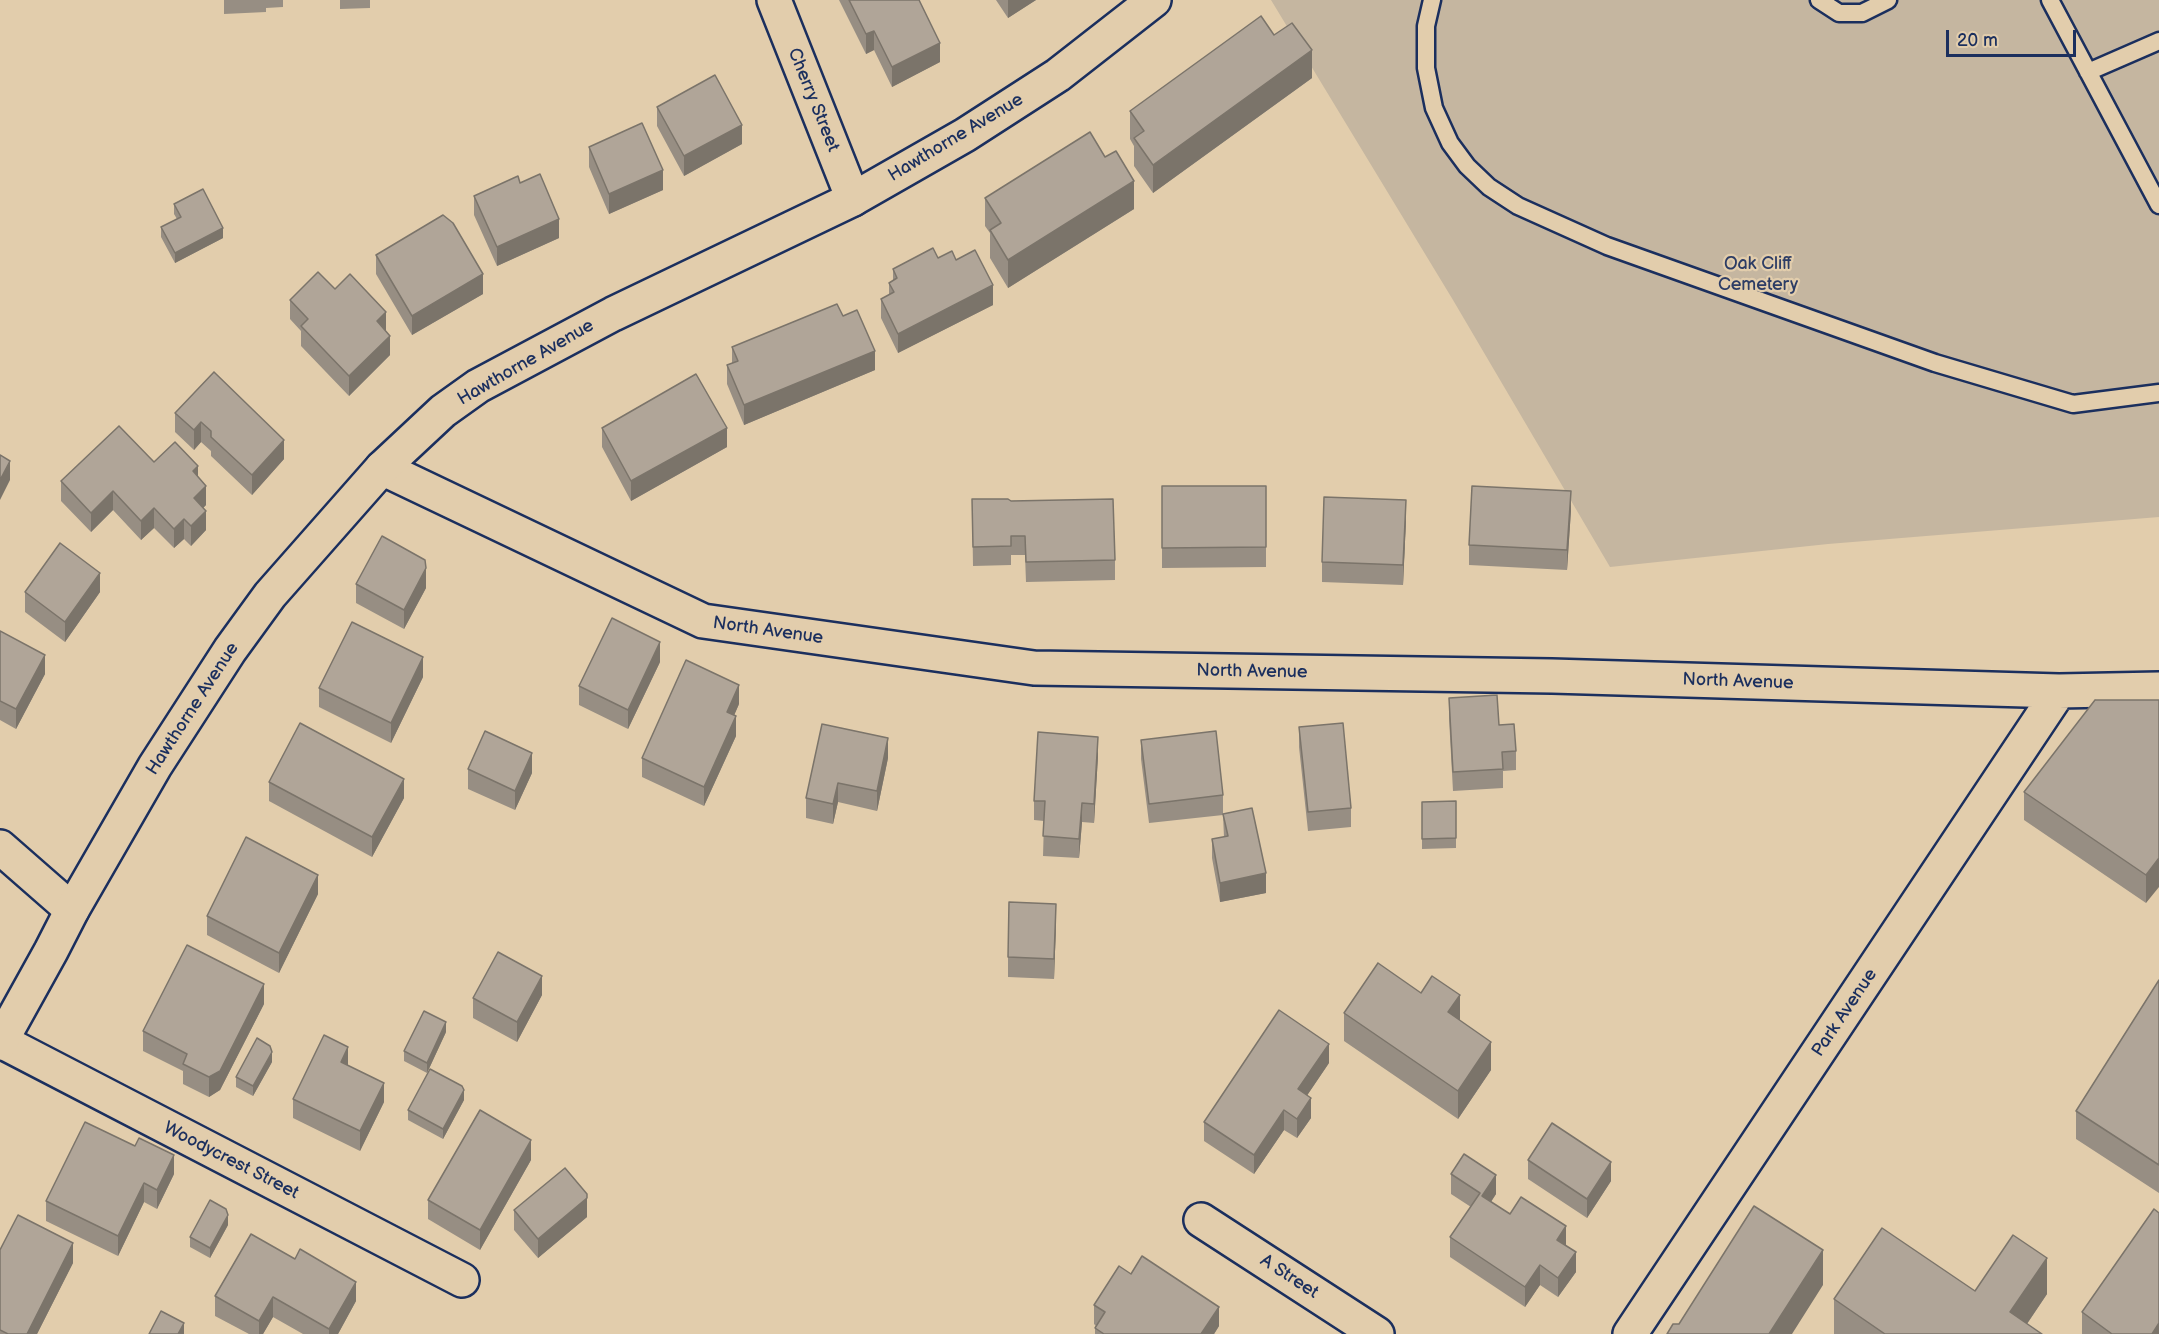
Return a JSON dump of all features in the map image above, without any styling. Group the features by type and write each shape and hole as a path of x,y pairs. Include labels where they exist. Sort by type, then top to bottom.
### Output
{"street":[{"name":"Cherry Street","path":"774,0 853,199"},
{"name":"Hawthorne Avenue","path":"0,1042 72,910 155,766 230,650 270,595 382,468 443,411 478,386 613,314 853,199 965,135 1058,75 1154,0"},
{"name":"North Avenue","path":"382,468 703,621 1034,668 1552,676 2059,691 2159,689"},
{"name":"Park Avenue","path":"1630,1334 2059,691"},
{"path":"0,847 72,910"},
{"name":"Woodycrest Street","path":"0,1042 462,1280"},
{"name":"A Street","path":"1201,1220 1377,1334"}],"lane":[{"path":"1432,0 1426,26 1426,68 1434,108 1450,142 1467,166 1489,187 1518,206 1607,246 1935,363 2073,404 2159,393"},
{"path":"1819,0 1839,13 1862,14 1888,0"},
{"path":"2050,0 2159,204"},
{"path":"2088,72 2159,41"}],"green space":[{"name":"Oak Cliff Cemetery","path":"1271,0 2159,0 2159,517 1828,544 1610,567 1453,300"}],"building":[{"path":"849,0 919,0 940,43 892,67 874,31 866,34"},
{"path":"1261,16 1274,35 1292,23 1312,50 1153,165 1134,138 1144,131 1130,111"},
{"path":"715,75 742,125 684,156 657,107"},
{"path":"642,123 663,170 609,194 589,147"},
{"path":"1090,132 1105,157 1116,151 1134,181 1008,260 990,230 1001,223 985,198"},
{"path":"540,174 559,219 497,247 474,196 518,176 520,183"},
{"path":"203,189 223,228 175,253 161,227 181,217 174,204"},
{"path":"443,215 453,223 483,274 412,316 376,255"},
{"path":"933,248 938,258 952,251 956,260 975,250 993,285 898,334 881,299 894,292 889,283 897,278 893,269"},
{"path":"318,272 335,289 350,274 386,312 377,321 390,336 349,376 301,326 308,319 290,300"},
{"path":"837,304 843,316 857,310 875,351 744,405 727,365 738,361 732,347"},
{"path":"214,372 284,440 252,475 211,437 211,431 201,422 194,430 175,413"},
{"path":"696,374 727,428 631,481 602,428"},
{"path":"119,426 154,462 175,442 198,466 193,471 206,486 194,498 206,511 191,526 184,519 174,529 154,508 141,521 113,491 91,513 61,481"},
{"path":"0,455 10,461 0,480"},
{"path":"1162,486 1266,486 1266,547 1162,548"},
{"path":"1472,486 1571,491 1567,550 1469,545"},
{"path":"1324,497 1406,500 1403,565 1322,562"},
{"path":"972,499 1008,499 1011,501 1113,499 1115,560 1026,562 1025,536 1011,536 1011,546 973,547"},
{"path":"382,536 425,560 426,568 404,610 356,584"},
{"path":"60,543 100,573 65,622 25,592"},
{"path":"612,618 660,642 628,710 579,686"},
{"path":"352,622 423,657 391,723 319,688"},
{"path":"0,631 45,655 16,709 0,701"},
{"path":"686,660 739,685 727,712 736,716 704,787 642,758"},
{"path":"1497,695 1499,725 1514,724 1516,751 1502,752 1503,769 1453,772 1449,698"},
{"path":"2095,700 2159,700 2159,858 2146,875 2024,792"},
{"path":"300,723 404,779 372,837 269,782"},
{"path":"1343,723 1351,808 1308,812 1299,727"},
{"path":"822,724 888,738 877,791 838,783 833,804 806,798"},
{"path":"485,731 532,753 515,791 468,769"},
{"path":"1216,731 1223,795 1149,804 1141,740"},
{"path":"1038,732 1098,737 1094,804 1082,803 1079,839 1043,836 1045,801 1034,801"},
{"path":"1456,801 1456,838 1422,839 1422,802"},
{"path":"1252,808 1266,873 1220,883 1212,839 1228,836 1223,814"},
{"path":"246,837 318,875 279,953 207,916"},
{"path":"1009,902 1056,904 1054,959 1008,957"},
{"path":"187,945 264,984 220,1071 209,1077 183,1064 187,1054 143,1031"},
{"path":"498,952 542,976 517,1022 473,998"},
{"path":"1378,963 1421,993 1432,976 1460,995 1448,1012 1491,1042 1458,1091 1344,1013"},
{"path":"2159,980 2159,1165 2076,1111"},
{"path":"1279,1010 1329,1044 1298,1089 1311,1098 1297,1119 1284,1110 1254,1155 1204,1122"},
{"path":"424,1011 446,1022 427,1063 404,1051"},
{"path":"324,1035 348,1047 341,1062 384,1083 360,1131 293,1099"},
{"path":"257,1038 270,1046 272,1052 253,1086 236,1077"},
{"path":"430,1069 462,1086 464,1090 443,1129 408,1110"},
{"path":"480,1110 531,1140 480,1230 428,1200"},
{"path":"85,1122 135,1146 139,1138 174,1155 157,1190 144,1183 118,1236 46,1201"},
{"path":"1552,1123 1611,1162 1587,1199 1528,1160"},
{"path":"1464,1154 1496,1175 1482,1196 1510,1214 1521,1197 1566,1226 1557,1240 1576,1252 1558,1278 1540,1265 1525,1287 1450,1237 1480,1193 1451,1174"},
{"path":"565,1168 587,1194 587,1198 538,1239 514,1210"},
{"path":"210,1200 226,1209 228,1215 210,1248 190,1237"},
{"path":"1754,1206 1823,1250 1769,1334 1667,1334 1673,1324 1679,1324"},
{"path":"2154,1209 2159,1213 2159,1323 2152,1334 2112,1334 2082,1312"},
{"path":"18,1215 73,1243 27,1334 8,1334 0,1330 0,1250"},
{"path":"1882,1228 1975,1291 2013,1235 2047,1258 2010,1312 2042,1334 1885,1334 1834,1299"},
{"path":"251,1234 295,1259 300,1249 356,1282 329,1329 273,1297 259,1321 215,1296"},
{"path":"1142,1256 1219,1307 1201,1334 1104,1334 1095,1328 1105,1312 1094,1305 1119,1266 1131,1274"},
{"path":"161,1311 184,1323 178,1334 149,1334"}]}
